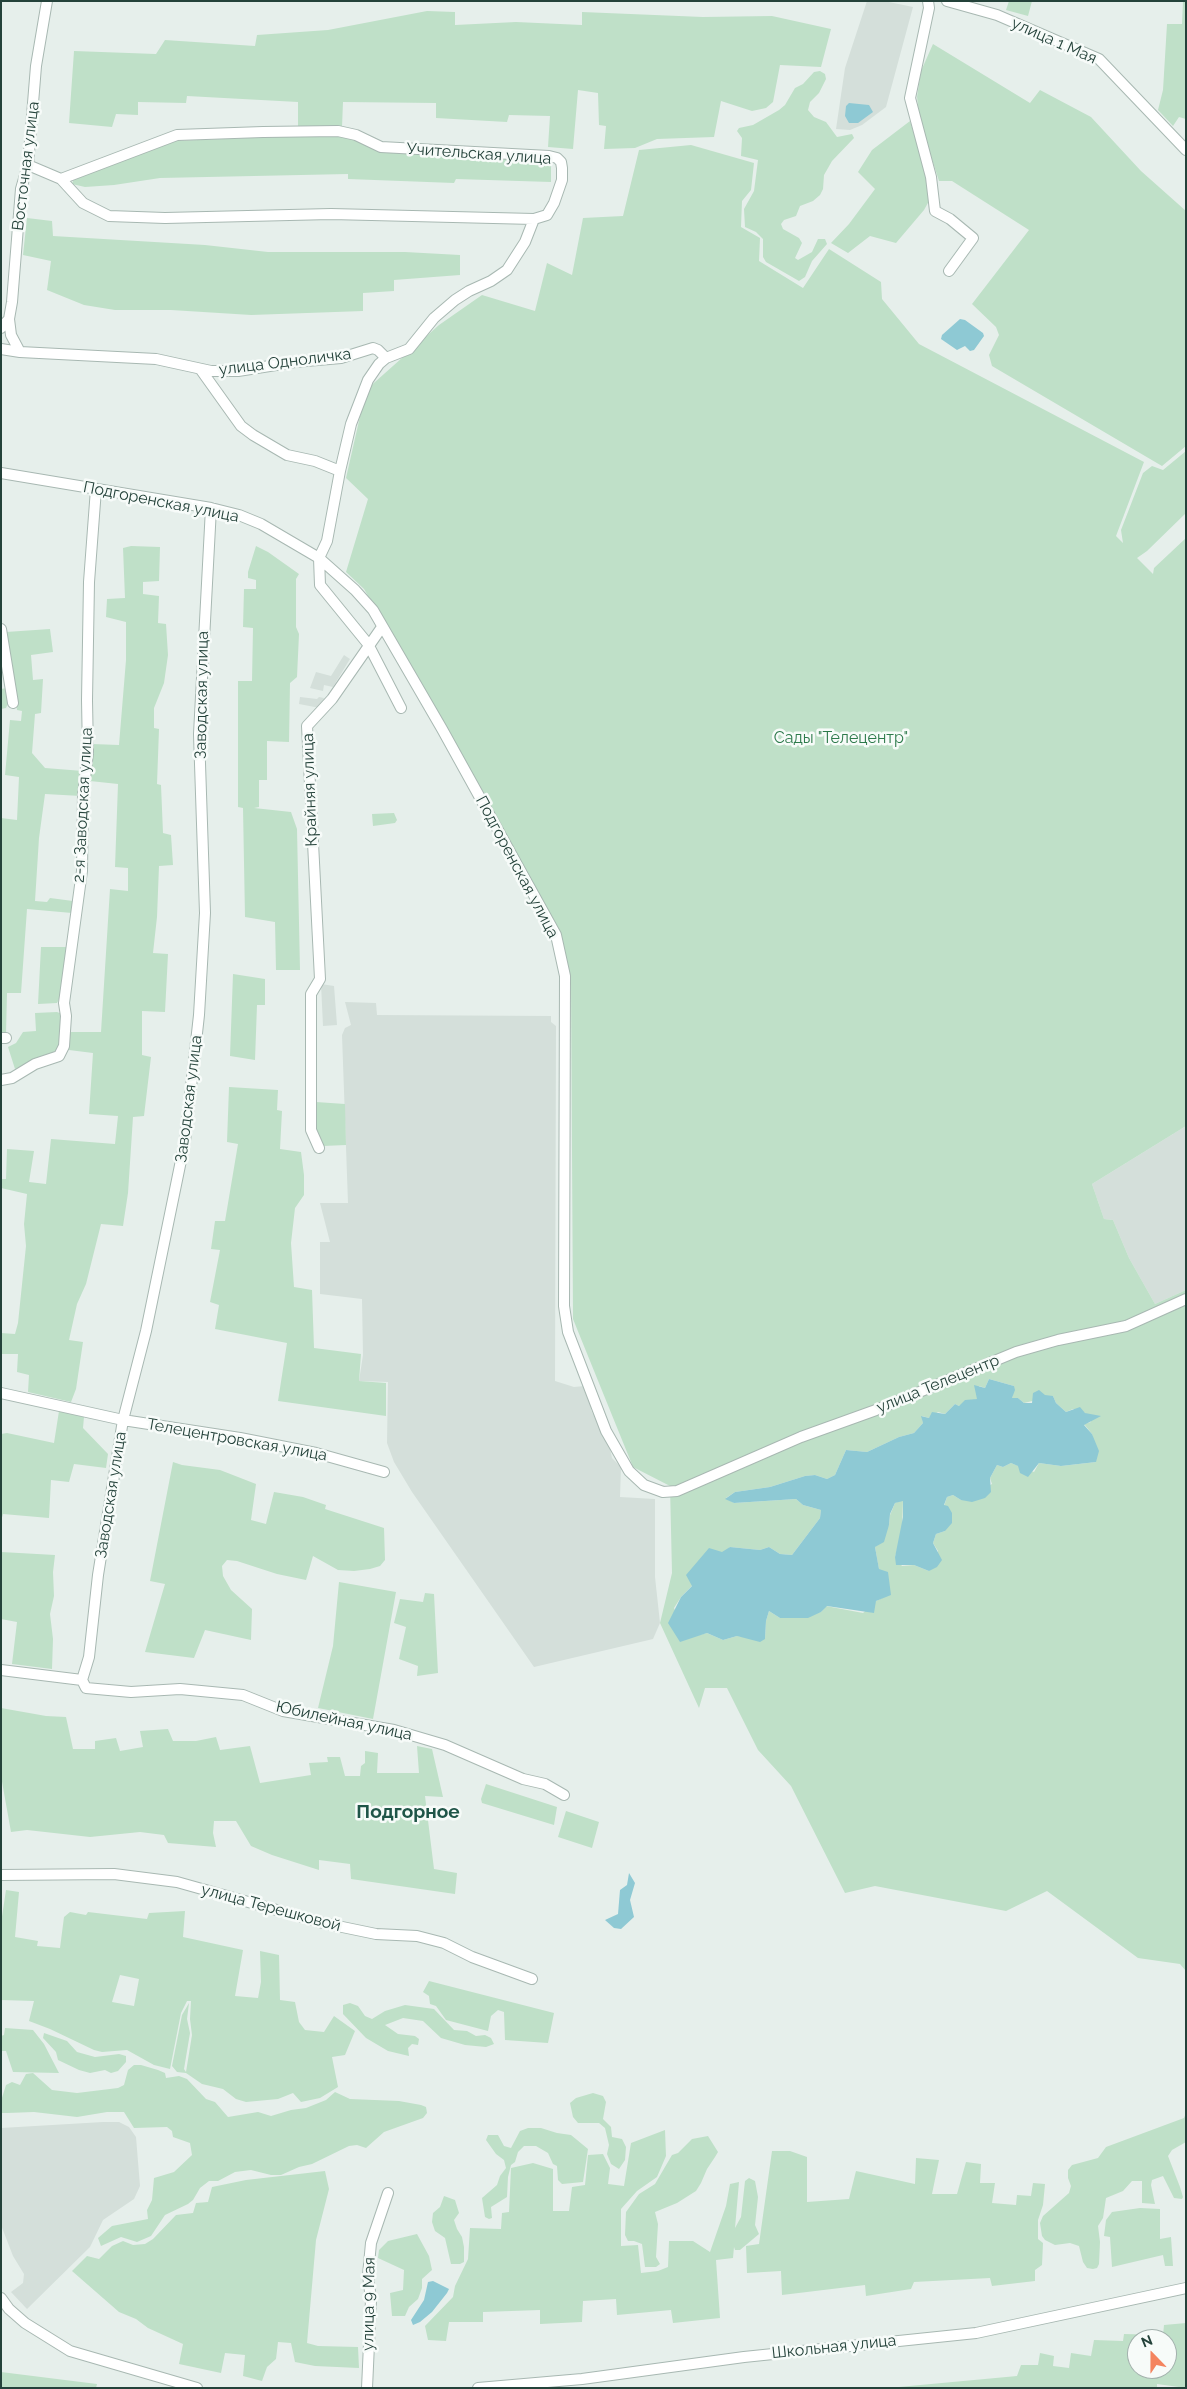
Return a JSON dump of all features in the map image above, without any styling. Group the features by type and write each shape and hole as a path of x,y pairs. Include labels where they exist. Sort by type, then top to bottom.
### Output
{"street":[{"name":"Восточная улица","path":"9,320 21,189 28,165 36,66 47,1"},
{"path":"928,1 929,8 910,98 931,177 935,211 950,219 973,238 949,271"},
{"name":"улица 1 Мая","path":"947,1 997,15 1099,59 1186,150"},
{"name":"Учительская улица","path":"61,179 177,135 338,131 356,135 381,147 556,158 561,162 562,168 560,192 547,215 534,219"},
{"path":"28,165 61,179 83,203 109,216 165,218 331,214 534,219 525,242 506,270 491,281 464,294 444,309 409,349 386,358 368,380 352,424 340,471 327,541 319,558 320,585 368,644 401,708"},
{"path":"1,328 9,320"},
{"path":"9,320 11,335 20,352"},
{"name":"улица Одноличка","path":"1,348 20,352 156,359 201,370 238,371 295,362 341,358 373,348 386,358"},
{"path":"201,370 236,419 253,435 287,455 316,460 340,471"},
{"name":"Подгоренская улица","path":"1,473 211,508 261,524 319,558 364,599 382,626 534,893 550,923 560,949 565,976 564,1306 568,1332 606,1431 619,1456 635,1478 644,1485 663,1492 677,1491 695,1484"},
{"name":"2-я Заводская улица","path":"1,1080 12,1078 36,1064 59,1056 64,1046 66,1016 64,1003 82,871 83,795 88,753 87,700 90,582 96,489"},
{"name":"Заводская улица","path":"82,1680 89,1657 98,1575 123,1420 146,1332 174,1204 185,1141 200,1015 205,913 199,734 211,508"},
{"name":"Крайняя улица","path":"319,1148 311,1130 311,994 320,978 307,726 332,699 382,626"},
{"path":"1,629 13,703"},
{"name":"улица Телецентр","path":"695,1484 801,1437 876,1410 1016,1352 1058,1340 1126,1326 1186,1299"},
{"name":"Телецентровская улица","path":"1,1393 123,1420 275,1444 324,1455 384,1472"},
{"name":"Юбилейная улица","path":"1,1670 82,1680 86,1688 131,1692 180,1689 243,1695 283,1711 394,1730 445,1744 523,1779 545,1784 564,1795"},
{"name":"улица Терешковой","path":"1,1875 114,1874 178,1882 323,1923 376,1934 397,1934 426,1938 444,1943 472,1957 532,1979"},
{"name":"улица 9 Мая","path":"367,2388 371,2300 368,2275 371,2243 388,2193"},
{"name":"Школьная улица","path":"478,2388 582,2384 744,2357 976,2333 1186,2288"},
{"path":"1,2298 9,2309 25,2323 70,2351 197,2388"}],"shaded area":[{"path":"867,1 884,1 913,7 886,107 862,125 850,130 836,129 845,68"},
{"path":"344,655 350,659 333,687 324,685 323,691 310,688 316,672 331,676"},
{"path":"300,697 324,698 320,708 299,704"},
{"path":"321,984 334,986 337,1025 323,1026"},
{"path":"345,1002 376,1003 377,1015 551,1016 551,1022 556,1026 555,1381 574,1387 585,1386 590,1398 591,1410 610,1448 612,1458 621,1467 620,1497 655,1499 655,1577 660,1623 653,1639 534,1667 412,1492 394,1462 387,1443 388,1382 359,1381 363,1355 362,1299 320,1294 320,1242 330,1242 320,1203 348,1203 342,1035 345,1028 351,1025"},
{"path":"1186,1126 1186,1290 1155,1304 1129,1258 1113,1220 1104,1219 1092,1184"},
{"path":"119,2122 129,2127 136,2137 140,2186 134,2199 103,2220 90,2247 27,2309 11,2292 23,2283 24,2274 13,2256 1,2225 1,2128"}],"green space":[{"path":"1009,1 1032,1 1028,16 1006,10"},
{"path":"1183,1 1186,1 1186,119 1179,117 1173,126 1158,110 1163,90 1167,24 1182,24"},
{"path":"427,11 455,12 455,25 516,22 582,25 582,12 703,17 772,16 831,29 821,67 780,65 773,102 766,108 752,111 721,101 714,137 657,139 635,148 604,149 606,126 599,125 598,93 578,90 573,149 548,147 550,116 509,115 507,122 436,118 436,103 343,102 342,127 298,127 298,102 187,96 186,103 138,102 138,115 116,114 112,127 69,123 74,51 156,54 165,40 255,46 257,35 328,30"},
{"path":"933,44 1030,103 1040,90 1091,117 1141,171 1186,211 1186,446 1162,466 992,366 989,355 999,335 996,327 972,304 1029,230 952,181 939,181 920,122 917,97 921,71"},
{"path":"820,71 825,74 826,79 819,93 810,102 808,110 814,117 826,122 837,137 852,134 854,138 832,161 824,175 823,189 820,195 813,201 800,206 796,216 784,220 781,224 783,229 799,238 802,243 795,258 798,260 812,252 818,239 825,239 827,244 812,261 805,277 799,281 766,262 763,257 763,239 756,232 745,227 744,209 754,191 758,160 741,156 742,138 737,131 739,128 753,125 779,110 785,105 795,88 803,84 814,72"},
{"path":"910,121 930,185 929,201 924,210 896,243 870,236 848,253 831,243 849,224 875,189 858,172 872,150"},
{"path":"329,135 349,137 374,149 551,161 551,182 456,179 454,183 348,179 348,174 160,178 85,187 72,184 74,178 172,141"},
{"name":"Сады \"Телецентр\"","path":"691,145 754,163 751,190 742,201 741,227 760,238 759,261 803,288 829,249 881,282 882,299 919,344 1144,462 1116,536 1123,543 1121,530 1143,473 1152,466 1163,470 1186,451 1186,513 1147,551 1137,558 1153,574 1154,568 1186,538 1186,1126 1092,1184 1104,1219 1113,1220 1129,1258 1155,1304 1186,1290 1186,1971 1180,1964 1138,1958 1047,1891 1006,1911 875,1886 845,1893 791,1786 758,1750 727,1688 705,1688 699,1708 660,1623 672,1573 670,1486 633,1467 573,1319 571,986 560,934 465,760 364,589 346,572 368,499 346,478 366,390 439,325 482,295 535,311 547,263 572,275 583,218 623,216 639,150","holes":["989,1379 1014,1386 1012,1398 1018,1398 1024,1403 1053,1396 1056,1403 1066,1412 1073,1409 1085,1413 1091,1422 1084,1424 1092,1434 1096,1462 1061,1466 1039,1463 1034,1472 1011,1463 1003,1467 997,1465 990,1478 992,1484 961,1500 953,1495 947,1497 944,1506 945,1531 936,1534 933,1543 938,1551 929,1571 914,1565 902,1566 895,1557 902,1532 903,1500 895,1503 890,1515 889,1525 875,1547 884,1597 876,1601 863,1613 826,1606 821,1612 780,1618 769,1611 766,1621 765,1639 737,1636 723,1640 707,1633 687,1638 674,1608 681,1597 730,1547 760,1550 769,1547 780,1554 792,1555 820,1518 821,1510 803,1505 796,1499 734,1503 726,1498 735,1492 770,1487 805,1476 815,1475 827,1479 835,1475 846,1450 867,1452 899,1437 914,1433 923,1423 922,1416 929,1418 938,1412 945,1414 955,1404 959,1406 977,1399 979,1386 985,1388"]},
{"path":"27,218 52,221 53,236 205,245 268,252 405,252 460,255 460,275 394,280 394,291 363,293 363,311 251,315 171,310 115,310 84,305 47,290 51,261 23,255"},
{"path":"131,546 160,547 159,581 143,582 143,594 159,596 158,623 166,624 168,655 164,683 154,708 154,728 159,729 157,784 161,785 163,833 171,835 173,865 159,866 157,917 153,953 168,954 165,1012 142,1011 142,1055 151,1057 144,1116 133,1117 128,1193 123,1226 101,1224 86,1284 77,1304 69,1340 83,1342 76,1389 71,1402 28,1392 29,1375 17,1372 18,1354 1,1354 1,1333 15,1334 18,1323 26,1246 24,1224 27,1194 1,1188 1,1179 6,1179 7,1149 34,1151 29,1182 46,1184 51,1139 115,1144 118,1116 89,1114 93,1053 69,1050 70,1032 101,1032 110,889 128,891 128,868 115,867 118,784 90,781 92,744 119,745 126,660 126,622 106,617 107,599 125,598 123,548"},
{"path":"256,546 268,552 299,574 296,579 296,627 299,634 297,677 290,683 289,742 267,741 267,780 259,780 259,807 254,808 291,812 297,829 300,970 276,970 275,922 245,917 243,808 238,807 238,681 252,681 253,628 243,627 244,589 256,589 256,580 248,578 248,572"},
{"path":"50,629 53,652 31,655 33,680 43,679 41,713 35,714 32,753 45,768 83,771 81,796 45,794 39,838 35,901 47,902 50,898 73,901 72,913 27,909 21,993 7,993 6,1034 1,1034 1,818 17,820 19,777 5,775 10,720 21,721 22,711 17,710 6,632"},
{"path":"7,688 10,699 6,708 1,709 1,689"},
{"path":"394,813 397,820 395,823 373,826 372,814"},
{"path":"41,947 68,947 60,997 57,1003 38,1004"},
{"path":"233,974 265,979 265,1005 257,1005 255,1060 230,1056"},
{"path":"57,1012 62,1014 58,1050 15,1069 8,1047 16,1043 23,1032 36,1031 35,1013"},
{"path":"229,1087 278,1090 277,1110 282,1111 280,1149 301,1152 304,1195 295,1208 291,1243 294,1287 312,1290 314,1348 361,1354 359,1381 386,1383 386,1416 278,1401 287,1343 215,1329 219,1305 210,1302 220,1250 211,1249 215,1221 225,1221 238,1144 227,1142"},
{"path":"316,1102 345,1104 346,1145 323,1146 315,1130"},
{"path":"59,1411 84,1417 83,1428 108,1454 106,1468 74,1464 69,1482 51,1480 49,1518 3,1514 1,1521 1,1434 7,1433 54,1443"},
{"path":"173,1462 220,1470 256,1484 251,1520 266,1524 274,1492 303,1497 326,1505 325,1509 384,1528 385,1560 380,1566 354,1571 338,1570 313,1556 306,1580 227,1560 222,1566 223,1576 231,1590 252,1609 251,1640 205,1630 194,1658 145,1652 165,1584 150,1581"},
{"path":"1,1552 55,1555 53,1572 54,1596 50,1614 53,1639 52,1669 12,1664 17,1622 1,1619"},
{"path":"339,1582 396,1592 373,1719 318,1708 333,1646"},
{"path":"425,1593 434,1594 438,1673 417,1676 418,1666 399,1659 406,1627 394,1623 400,1599 423,1602"},
{"path":"1,1708 46,1716 66,1717 73,1749 95,1749 95,1741 116,1738 120,1751 143,1747 140,1731 168,1729 173,1741 196,1741 216,1737 220,1750 250,1746 260,1783 311,1775 309,1763 328,1762 327,1757 340,1757 345,1776 360,1776 361,1766 365,1763 365,1751 378,1753 377,1773 419,1773 417,1746 432,1749 443,1797 425,1796 434,1869 457,1873 455,1894 351,1879 350,1864 319,1860 319,1870 272,1855 251,1846 236,1821 214,1821 213,1833 216,1847 168,1843 164,1835 140,1832 90,1837 27,1830 11,1832 1,1776"},
{"path":"486,1784 557,1807 554,1825 482,1803 481,1799"},
{"path":"566,1811 599,1822 592,1848 558,1837"},
{"path":"6,1890 19,1892 15,1937 38,1941 37,1946 60,1948 64,1917 70,1912 86,1915 88,1912 147,1919 149,1913 185,1911 183,1937 243,1950 235,1996 258,1998 261,1982 260,1951 279,1955 280,2000 295,2002 299,2022 305,2030 324,2032 334,2016 355,2031 345,2055 332,2057 338,2087 320,2098 301,2102 293,2093 278,2099 246,2102 236,2099 223,2089 202,2084 186,2073 177,2072 172,2066 182,2015 189,2003 187,2019 190,2033 184,2069 186,2072 192,2035 190,2019 191,2001 187,2001 181,2013 170,2069 154,2065 127,2050 102,2052 94,2050 29,2021 34,2001 1,2000 1,1923","holes":["120,1975 139,1979 134,2006 112,2002"]},
{"path":"429,1981 554,2013 548,2043 505,2040 504,2012 498,2010 491,2016 488,2031 446,2020 436,2006 430,2004 429,1996 423,1992"},
{"path":"350,2003 358,2006 365,2016 372,2019 385,2011 405,2005 434,2009 454,2030 467,2031 476,2036 485,2035 491,2038 494,2044 486,2047 465,2045 441,2038 423,2021 403,2018 385,2025 398,2034 415,2036 419,2039 418,2045 412,2044 408,2048 409,2056 388,2051 366,2038 343,2014 343,2005"},
{"path":"5,2028 33,2030 44,2044 59,2073 13,2072 6,2051 1,2051 1,2036 4,2035"},
{"path":"44,2033 67,2041 77,2052 95,2057 119,2054 126,2056 126,2062 118,2071 111,2073 105,2070 90,2073 79,2070 58,2060 56,2052 43,2038"},
{"path":"134,2065 158,2070 165,2073 166,2078 179,2076 187,2079 206,2099 215,2102 228,2117 258,2112 271,2116 306,2108 326,2100 335,2092 350,2099 399,2101 421,2105 426,2107 427,2113 423,2118 384,2132 366,2148 357,2145 349,2146 312,2164 299,2167 281,2175 271,2175 251,2170 235,2172 218,2181 209,2181 200,2188 193,2200 188,2204 165,2215 151,2236 137,2242 121,2237 101,2246 98,2238 112,2226 148,2219 147,2210 152,2200 154,2178 174,2172 192,2155 190,2143 173,2137 172,2131 167,2127 134,2128 124,2112 107,2112 77,2117 34,2112 1,2113 1,2101 6,2085 12,2082 20,2085 26,2074 33,2073 52,2090 77,2093 118,2088 124,2085 128,2070"},
{"path":"593,2093 603,2096 606,2102 603,2119 611,2127 612,2137 622,2139 626,2147 625,2160 619,2169 611,2164 607,2154 609,2145 605,2128 599,2123 578,2123 573,2117 570,2103 576,2098"},
{"path":"1186,2113 1186,2142 1172,2150 1168,2156 1180,2187 1182,2199 1174,2198 1163,2176 1152,2180 1151,2185 1155,2204 1142,2203 1142,2181 1132,2181 1123,2191 1106,2198 1103,2218 1098,2226 1100,2242 1099,2264 1097,2268 1087,2268 1083,2262 1079,2246 1070,2243 1055,2245 1045,2240 1042,2236 1040,2223 1043,2216 1069,2193 1071,2186 1068,2170 1072,2165 1098,2158 1106,2147 1184,2118"},
{"path":"528,2128 541,2128 571,2135 588,2149 583,2182 562,2184 558,2180 557,2166 553,2164 548,2153 536,2146 524,2146 518,2152 515,2162 511,2165 507,2197 491,2207 492,2218 489,2219 485,2217 482,2198 497,2185 500,2176 506,2168 504,2160 496,2154 486,2140 488,2135 498,2135 504,2146 511,2148 520,2131"},
{"path":"665,2130 666,2156 657,2177 637,2191 621,2209 621,2246 638,2245 641,2273 658,2271 668,2267 669,2241 693,2241 710,2252 726,2206 730,2184 739,2182 735,2228 741,2217 745,2181 749,2178 755,2181 758,2197 755,2225 759,2234 740,2250 735,2250 734,2247 733,2258 716,2260 720,2318 673,2323 671,2310 617,2315 616,2299 583,2301 582,2322 540,2324 540,2310 483,2312 483,2322 449,2322 446,2341 428,2340 425,2326 453,2297 455,2286 468,2259 470,2228 501,2229 502,2213 509,2212 511,2168 533,2163 553,2169 553,2211 569,2211 572,2187 585,2185 588,2155 603,2154 610,2168 608,2184 624,2186 631,2143"},
{"path":"708,2136 718,2152 696,2191 677,2203 655,2212 658,2224 656,2257 660,2264 656,2267 645,2267 642,2244 628,2241 625,2235 626,2212 639,2194 655,2184 672,2155 678,2153 692,2139"},
{"path":"772,2151 790,2151 807,2157 807,2202 849,2199 856,2171 915,2184 916,2158 939,2160 932,2194 957,2194 966,2162 981,2164 980,2183 995,2183 992,2203 1016,2205 1017,2195 1031,2196 1033,2183 1045,2184 1043,2205 1038,2220 1038,2239 1043,2243 1042,2265 1035,2270 1035,2281 992,2286 990,2278 914,2282 911,2289 866,2296 865,2285 782,2295 781,2271 747,2273 746,2246 759,2244"},
{"path":"325,2171 329,2189 316,2240 307,2343 318,2346 358,2347 359,2368 315,2366 295,2362 291,2343 278,2342 276,2359 267,2367 262,2381 243,2376 245,2355 225,2353 221,2373 179,2364 183,2344 119,2312 72,2271 87,2256 99,2259 112,2246 123,2241 133,2245 145,2244 153,2239 176,2215 193,2213 196,2203 208,2202 212,2187 246,2180"},
{"path":"444,2196 455,2200 459,2213 454,2220 462,2237 464,2247 464,2262 460,2264 451,2264 445,2238 435,2231 432,2222 433,2213 440,2207"},
{"path":"1140,2208 1160,2209 1160,2239 1171,2237 1173,2266 1165,2266 1163,2255 1112,2267 1110,2237 1104,2236 1106,2220 1112,2212"},
{"path":"417,2234 429,2256 432,2270 422,2279 422,2288 418,2299 409,2307 405,2316 392,2316 390,2293 403,2290 404,2270 378,2258 379,2250 388,2241"},
{"path":"1186,2323 1186,2388 1157,2384 1157,2388 888,2388 1017,2376 1021,2365 1038,2365 1040,2353 1054,2356 1053,2366 1069,2368 1071,2353 1091,2356 1094,2340 1123,2341 1124,2334 1127,2334 1127,2379 1177,2379 1177,2329 1164,2329 1164,2325"},
{"path":"1,2372 97,2384 96,2388 1,2388"}],"water":[{"path":"849,103 869,105 873,112 858,123 849,123 845,116 846,106"},
{"path":"960,319 965,320 983,333 984,336 974,350 970,351 965,346 957,350 941,339 942,335"},
{"path":"989,1379 1014,1386 1015,1390 1012,1398 1018,1398 1024,1403 1032,1403 1033,1393 1039,1390 1045,1395 1053,1396 1056,1403 1066,1412 1080,1407 1085,1413 1101,1416 1084,1425 1092,1434 1099,1451 1096,1462 1061,1466 1039,1463 1028,1477 1020,1473 1018,1466 1011,1463 1003,1467 997,1465 990,1478 991,1492 985,1498 972,1502 961,1500 953,1495 947,1497 944,1505 948,1506 952,1513 952,1523 945,1531 936,1534 933,1543 942,1560 937,1567 929,1571 914,1565 896,1565 895,1557 903,1517 903,1501 895,1503 890,1514 884,1542 875,1547 879,1569 888,1572 891,1595 876,1601 874,1613 827,1606 821,1612 808,1618 780,1618 769,1611 766,1621 765,1639 760,1642 737,1636 723,1640 707,1633 680,1642 668,1623 681,1597 692,1586 686,1575 709,1548 722,1552 730,1547 760,1550 769,1547 780,1554 792,1555 820,1518 821,1510 803,1505 796,1499 734,1503 725,1499 735,1492 770,1487 805,1476 815,1475 827,1479 835,1475 846,1450 867,1452 899,1437 914,1433 923,1423 921,1416 929,1418 932,1412 945,1414 955,1404 959,1406 965,1400 977,1399 974,1385 985,1388"},
{"path":"629,1873 635,1883 630,1900 634,1917 621,1929 614,1928 605,1920 618,1914 620,1890 627,1885"},
{"path":"433,2281 449,2289 432,2312 413,2325 411,2320 424,2300 428,2282"}],"district":[{"name":"Подгорное","path":"408,1812"}]}
